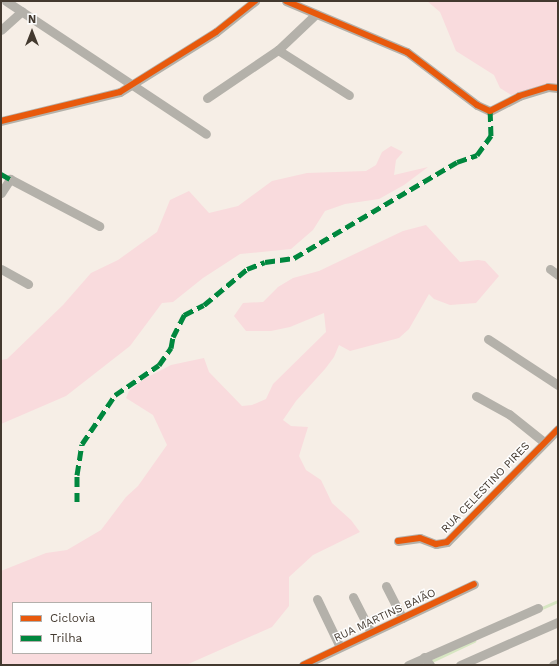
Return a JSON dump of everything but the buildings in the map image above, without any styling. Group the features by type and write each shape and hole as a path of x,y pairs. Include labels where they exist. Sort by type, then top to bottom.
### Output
{"street":[{"path":"6,1 206,134"},
{"path":"1,121 109,96 132,85 216,32 255,1"},
{"path":"286,1 407,52 477,104 490,111 518,96 548,87 558,88"},
{"path":"1,30 22,11"},
{"path":"207,98 278,50 316,14"},
{"path":"278,50 349,96"},
{"path":"1,193 10,179 99,226"},
{"path":"1,269 28,284"},
{"path":"550,269 558,275"},
{"path":"488,339 558,385"},
{"path":"476,396 509,414 544,442"},
{"name":"RUA CELESTINO PIRES","path":"398,540 420,538 436,544 447,542 558,429"},
{"name":"RUA MARTINS BAIÃO","path":"304,665 474,584"},
{"path":"386,586 402,618"},
{"path":"353,597 371,632"},
{"path":"317,599 340,647"},
{"path":"408,665 428,661 538,608"},
{"path":"460,665 558,622"},
{"path":"553,665 558,663"}],"shaded area":[{"path":"427,1 558,1 558,84 511,95 500,88 494,75 456,51 440,12"},
{"path":"391,146 403,152 396,160 394,175 428,167 404,185 379,199 345,204 325,211 313,230 291,249 240,254 203,278 173,302 162,303 130,346 66,396 1,424 1,360 7,359 63,305 91,273 118,260 157,232 170,200 189,191 209,213 238,206 272,181 307,173 366,171 376,165 382,152"},
{"path":"426,225 460,262 478,260 485,261 499,276 476,303 450,305 434,299 429,294 409,329 399,338 350,351 339,345 334,357 296,401 283,420 291,426 308,427 299,456 306,470 321,480 332,503 351,520 360,532 313,555 289,577 289,606 272,627 186,665 1,665 1,571 46,553 67,550 101,530 126,497 138,486 167,445 153,415 126,398 129,391 144,379 171,365 204,358 209,372 242,406 252,405 266,399 273,384 326,332 324,313 290,327 271,331 246,331 234,316 243,303 263,302 278,287 293,278 319,271 403,231"}],"waterway":[{"path":"540,609 558,601"},
{"path":"430,662 474,641"}],"marked path":[{"path":"77,502 77,475 82,444 115,395 159,365 171,348 173,337 184,315 204,305 247,269 265,262 294,258 457,162 477,155 491,136 490,111"},
{"path":"1,174 10,179"}],"cycle path":[{"path":"1,121 120,92 216,32 255,1"},
{"path":"286,1 407,52 477,105 490,111 519,96 548,87 558,88"},
{"path":"398,541 420,538 436,544 447,542 558,429"},
{"path":"303,665 474,584"}]}
